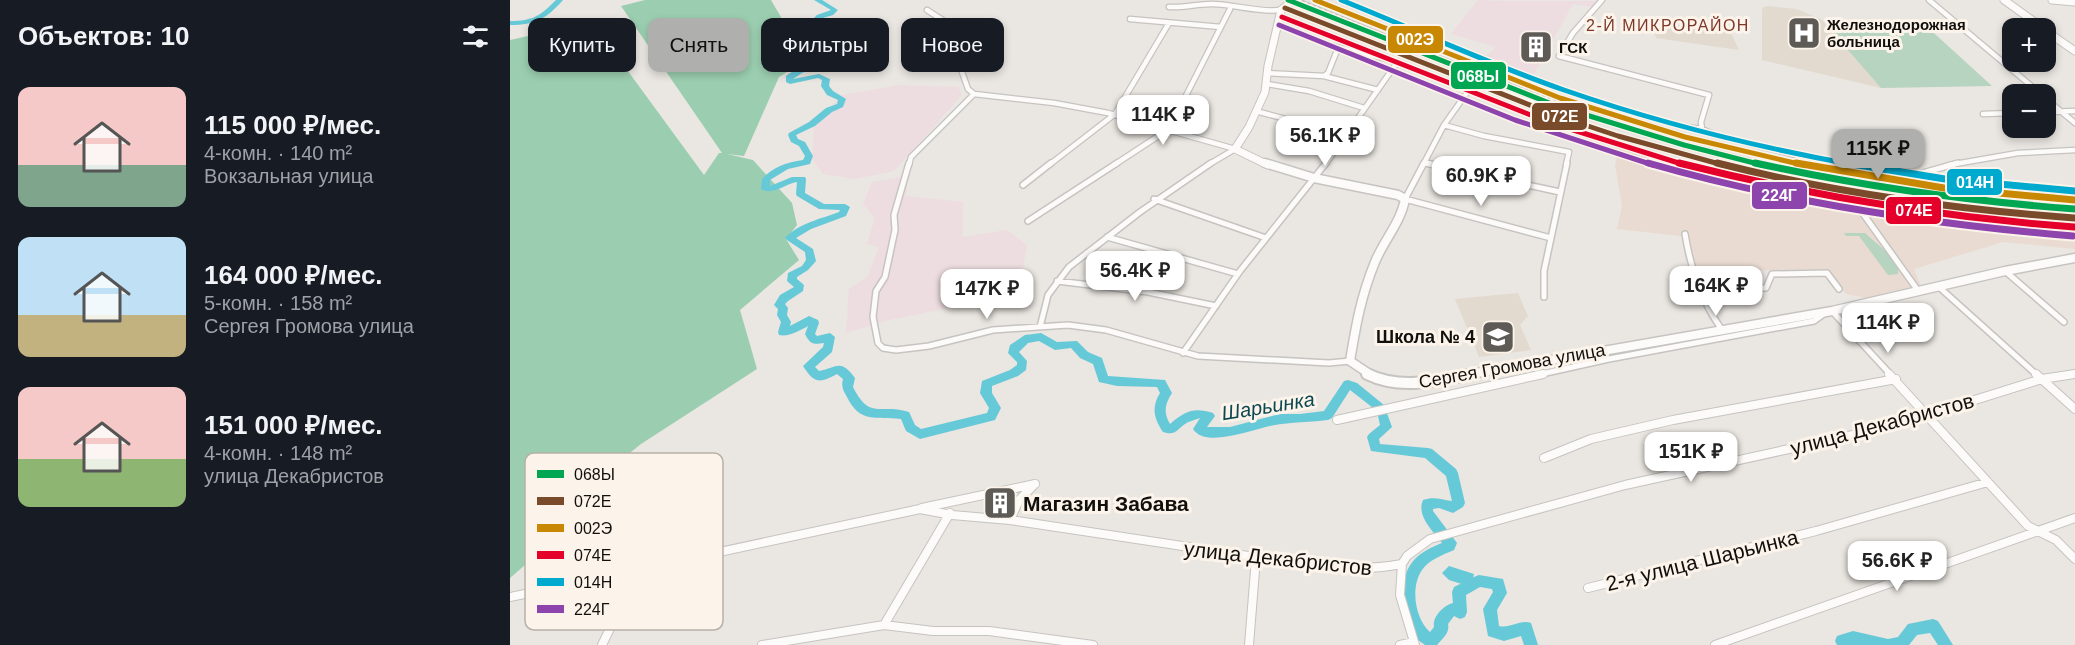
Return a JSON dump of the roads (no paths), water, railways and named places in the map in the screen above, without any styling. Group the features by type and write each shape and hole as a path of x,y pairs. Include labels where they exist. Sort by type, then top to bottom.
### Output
{"street":[{"path":"1169,7 1187,8 1211,4 1230,9 1269,12 1281,10 1294,0"},
{"path":"1602,0 1573,33 1559,56 1709,95 1701,129"},
{"path":"1929,0 2029,84"},
{"path":"2004,0 2028,18"},
{"path":"2052,0 2075,2"},
{"path":"1028,221 1169,129 1230,9"},
{"path":"927,10 944,21 968,89 974,94 1064,104 1115,114 1235,149 1251,159 1316,178 1398,195 1405,199 1551,238"},
{"path":"1040,327 1042,309 1057,281 1075,262 1154,199 1235,149 1256,111 1267,84 1267,72 1281,10"},
{"path":"1130,19 1221,27"},
{"path":"1023,185 1115,114 1169,23"},
{"path":"2056,38 2075,51"},
{"path":"1183,353 1238,274 1316,178 1396,62 1328,45"},
{"path":"1324,76 1328,73 1338,48"},
{"path":"1267,72 1324,76 1378,90"},
{"path":"1267,84 1309,91 1364,108"},
{"path":"974,94 911,157 907,165 894,215 895,230 885,277 876,291 873,316 878,343 883,348 897,350 951,342 993,330 1087,326 1183,353 1225,359 1329,363 1350,361 1359,305 1376,259 1444,125 1471,87 1478,85 1492,87 1550,107"},
{"path":"2056,108 2075,123"},
{"path":"1256,111 1345,135"},
{"path":"2056,112 2075,111"},
{"path":"1983,114 2002,113"},
{"path":"1444,125 1484,136 1569,152 1544,271 1544,297"},
{"path":"1685,127 1701,129 1715,135 1800,156 1919,174 1941,166 2019,153 2075,150"},
{"path":"1425,163 1560,192"},
{"path":"1154,199 1266,238"},
{"path":"1859,208 1919,292"},
{"path":"1685,234 1697,290 1709,313 1722,330"},
{"path":"1107,237 1238,274"},
{"name":"Сергея Громова улица","path":"1350,361 1358,370 1392,383 1415,384 1828,312 2075,258"},
{"path":"2005,272 2064,322"},
{"path":"1697,290 1766,288 1772,274 1827,273 1839,289"},
{"path":"1057,281 1148,292 1216,306"},
{"path":"1939,287 2075,409"},
{"path":"1337,420 1609,359 1814,321 1828,312 1896,379 2028,526 2056,540 2075,559"},
{"name":"улица Декабристов","path":"723,551 920,508 930,512 1010,520 1152,544 1256,558 1359,569 1383,568 1402,564 1407,556 1430,539 1625,485 1885,428 2042,378 2075,374"},
{"path":"1544,458 1591,439 1684,417 1896,379"},
{"name":"2-я улица Шарьинка","path":"1588,588 1816,531 1988,482"},
{"path":"920,508 1035,484 1019,500 1010,520"},
{"path":"884,625 950,513"},
{"path":"1714,645 2075,518"},
{"path":"1249,645 1256,558"},
{"path":"1400,645 1414,643 1405,621 1401,592 1402,564"},
{"name":"улица Декабристов","path":"510,597 525,594"},
{"path":"762,645 884,625 933,631 989,631 1093,645"},
{"path":"602,645 609,630"}],"water":[{"path":"1449,566 1474,574 1471,587 1449,580 1442,573"}],"waterway":[{"name":"Шарьинка","path":"510,23 528,23 548,12 560,0"},
{"name":"Шарьинка","path":"817,0 835,10 815,20 832,20 833,24 811,33 812,36 822,40 836,51 859,51 862,58 857,63 825,68 815,66 799,71 789,78 790,82 819,76 826,79 825,86 830,93 842,99 840,105 792,135 794,140 802,144 809,156 807,162 790,165 775,172 766,179 765,189 802,179 800,194 822,207 845,207 843,214 808,227 790,238 810,251 811,261 805,268 792,275 792,281 799,285 799,289 784,298 779,305 783,308 782,315 786,322 783,332 794,329 809,320 814,323 810,334 815,341 830,337 828,349 809,366 816,376 838,369 849,378 847,387 864,412 905,415 910,428 920,434 991,417 995,408 986,393 986,384 1014,373 1022,367 1022,361 1013,353 1014,348 1025,339 1041,337 1055,346 1073,344 1084,355 1098,361 1103,379 1161,383 1166,393 1159,411 1167,429 1174,428 1181,421 1199,413 1209,416 1199,429 1203,432 1230,432 1280,419 1328,415 1348,384 1380,408"},
{"name":"Шарьинка","path":"1382,412 1386,427 1373,437 1375,448 1428,453 1452,473 1459,503 1453,508 1439,503 1427,504 1427,513 1450,543 1449,546 1424,559 1413,572 1409,597 1411,615 1417,629 1431,641 1442,629 1440,622 1452,609 1460,612 1459,592 1479,581 1498,583 1500,593 1490,609 1493,631 1504,634 1526,628 1531,645"},
{"name":"Шарьинка","path":"1891,645 1902,643 1913,629 1933,626 1946,645"},
{"name":"Шарьинка","path":"1844,645 1842,641 1853,638 1884,645"}],"railway":[{"path":"1299,0 1574,108 1718,152 1870,183 1972,196 2075,204"}],"place":[{"name":"Железнодорожная больница","path":"1804,33"},
{"name":"ГСК","path":"1536,47"},
{"name":"Школа № 4","path":"1498,337"},
{"name":"Магазин Забава","path":"1000,503"}],"district":[{"name":"2-Й МИКРОРАЙОН","path":"1668,25"}]}
